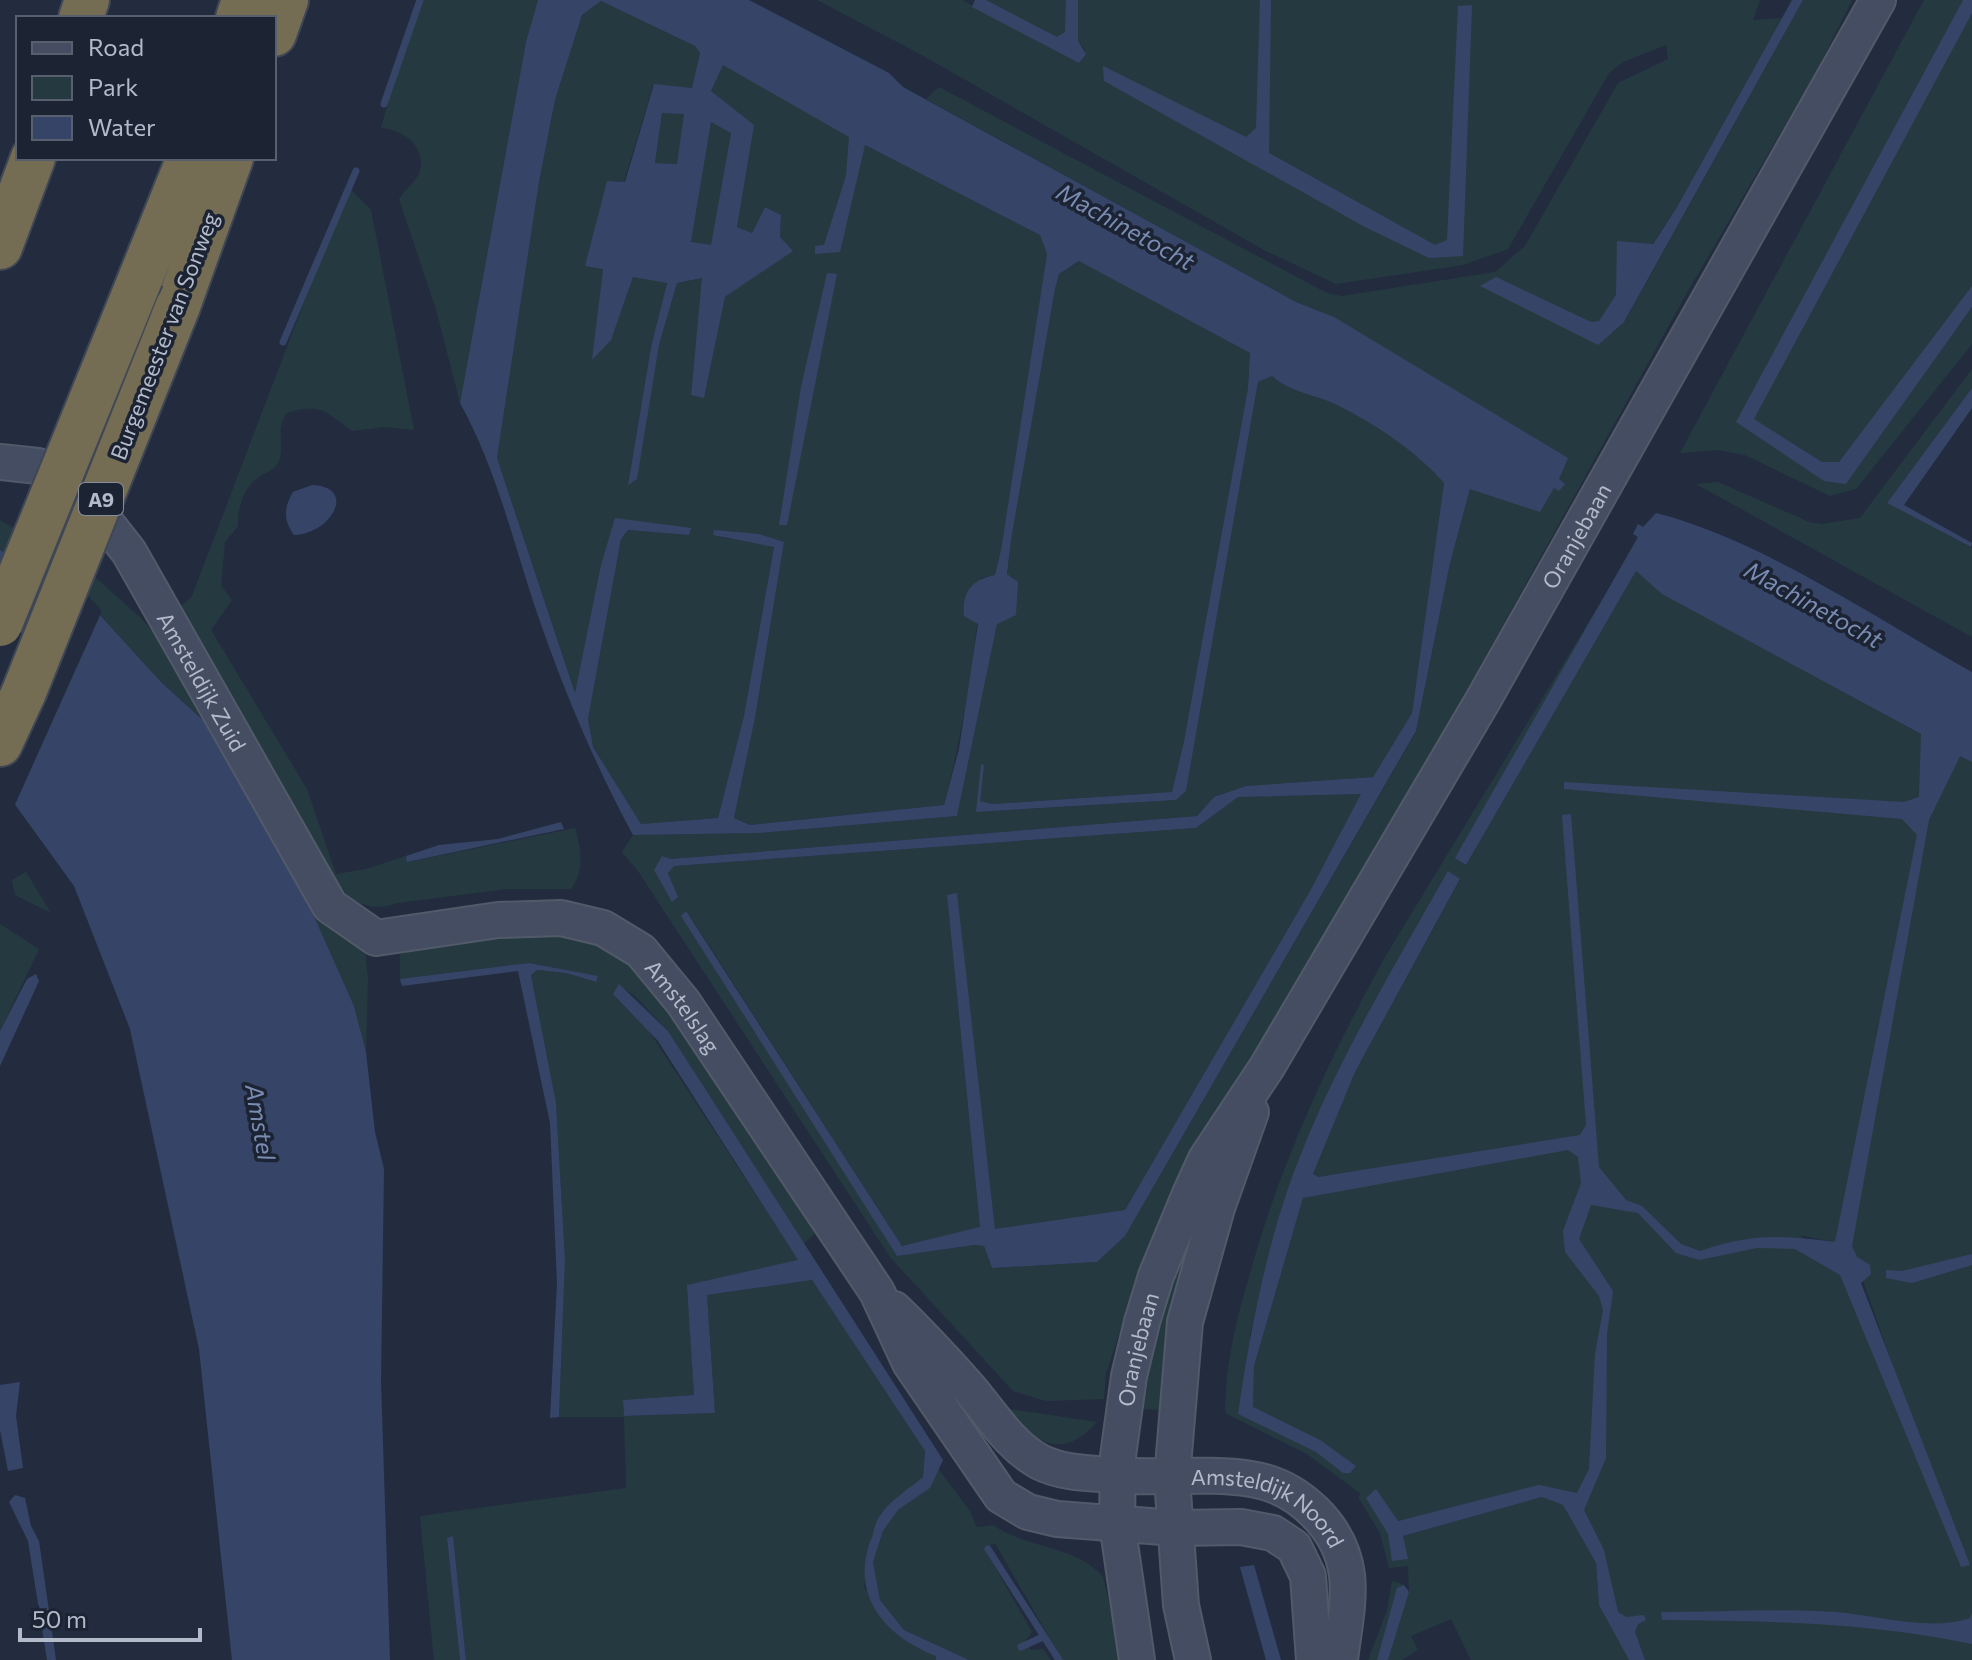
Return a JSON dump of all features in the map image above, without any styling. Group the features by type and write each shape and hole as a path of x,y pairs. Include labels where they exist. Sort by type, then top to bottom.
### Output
{"highway":[{"path":"276,28 286,0"},
{"path":"0,247 32,160"},
{"name":"Burgemeester van Sonweg","path":"0,624 188,160"},
{"name":"Burgemeester van Sonweg","path":"0,744 24,692 178,306 230,160"}],"street":[{"name":"Oranjebaan","path":"1137,1660 1117,1523 1118,1475 1129,1376 1156,1276 1206,1159 1267,1067 1482,702 1878,0"},
{"name":"Amsteldijk Zuid","path":"0,462 38,466 62,478 86,497 129,552 330,906 376,938"},
{"name":"Amstelslag","path":"376,938 498,920 561,918 603,928 641,951 683,1002 877,1292 910,1363 1001,1496 1028,1512 1057,1519 1117,1523"},
{"name":"Oranjebaan","path":"1193,1660 1181,1605 1172,1478 1185,1322 1217,1208 1267,1067"},
{"name":"Amstelslag","path":"877,1292 929,1343 1023,1451 1042,1463 1068,1471 1118,1475"},
{"name":"Amsteldijk Noord","path":"1118,1475 1262,1481 1295,1496 1319,1516 1338,1545 1347,1576 1340,1660"},
{"name":"Amsteldijk Noord","path":"1117,1523 1176,1528 1259,1529 1294,1547 1308,1576 1314,1660"}],"green space":[{"path":"416,0 538,0 526,42 460,403 436,309 399,199 419,174 420,156 412,141 397,132 381,128"},
{"path":"817,0 962,0 1079,63 1085,50 1078,41 1078,0 1760,0 1753,20 1782,18 1677,207 1652,244 1617,242 1625,321 1803,0 1852,0 1818,68 1684,298 1452,717 1281,1014 1136,1282 1106,1374 1104,1399 1046,1401 1013,1391 890,1257 638,871 622,852 633,835 758,833 957,816 997,623 1014,578 1007,575 1011,540 1055,289 1059,274 1080,261 1250,353 1248,388 1184,741 1172,792 992,804 979,801 981,764 977,812 1176,800 1186,791 1258,382 1272,376 1287,387 1339,406 1381,430 1421,460 1444,483 1412,713 1373,777 1246,786 1214,797 1197,816 671,859 662,856 655,869 678,897 668,872 674,866 1196,828 1238,797 1362,794 1310,891 1125,1210 995,1230 956,894 947,896 980,1228 902,1246 687,911 897,1256 974,1245 984,1246 992,1268 1097,1262 1125,1236 1416,732 1450,563 1470,489 1517,494 1564,483 1317,310 1296,302 926,99 939,87 1327,293 1342,296 1495,272 1525,246 1618,83 1668,59 1666,45 1623,62 1609,73 1508,249 1463,265 1336,284 1264,250 920,54"},
{"path":"982,0 1068,0 1068,50"},
{"path":"1924,0 1963,0 1737,422 1846,484 1972,307 1972,344 1856,489 1830,496 1745,455 1718,450 1680,453"},
{"path":"1966,0 1972,0 1972,293 1839,462 1822,462 1753,419"},
{"path":"601,1 695,46 700,53 692,88 653,85 624,182 607,181 586,266 603,268 593,358 611,339 633,277 667,282 651,347 628,484 659,345 677,283 703,278 691,394 704,398 725,297 792,251 780,237 781,215 765,207 752,233 737,227 753,125 711,91 723,64 857,141 1040,235 1047,254 1001,550 995,575 981,578 968,693 944,805 750,825 734,818 755,718 784,542 713,536 774,546 744,716 718,818 641,824 593,747 588,719 621,539 628,530 689,535 615,519 575,693 497,458 539,182 555,100 582,15"},
{"path":"662,113 685,113 677,164 655,163"},
{"path":"711,121 731,133 711,246 691,243"},
{"path":"348,187 371,210 414,430 384,427 352,431 329,414 316,409 287,413 281,426 279,460 246,492 240,505 238,526 225,542 221,586 232,600 211,630 307,789 336,874 366,869 406,856 408,862 575,828 580,867 571,889 507,889 379,907 362,904 347,896 332,884 179,608 192,596"},
{"path":"1972,369 1972,388 1887,503 1972,548 1972,637 1696,484 1718,482 1809,522 1822,524 1860,518"},
{"path":"0,520 89,572 141,618 169,650 365,950 368,977 366,1052 354,1006 309,905 205,722 162,683 86,600 0,550"},
{"path":"1624,564 1456,858 1466,865 1636,571 1663,594 1972,762 1972,1660 1635,1660 1601,1565 1564,1494 1523,1493 1397,1521 1407,1557 1403,1536 1542,1497 1563,1505 1596,1563 1599,1605 1629,1660 1471,1660 1451,1619 1411,1636 1418,1650 1402,1660 1388,1660 1409,1592 1408,1566 1389,1568 1380,1533 1358,1497 1361,1494 1307,1454 1225,1413 1227,1377 1237,1323 1277,1188 1345,1032 1385,957","holes":["1449,872 1460,880 1355,1072 1313,1174 1317,1177 1580,1142 1303,1198 1254,1366 1253,1407 1250,1335 1298,1161 1337,1076","1800,1235 1851,1246 1935,1487 1840,1275"]},
{"path":"26,872 51,913 15,895 12,880"},
{"path":"0,924 39,949 0,1031"},
{"path":"525,928 587,938 636,962 719,1076 815,1234 803,1244 668,1031 635,996 619,985 799,1261 688,1285 694,1395 623,1400 624,1416 715,1413 707,1295 812,1280 925,1451 923,1477 880,1514 864,1587 919,1649 937,1656 936,1660 466,1660 453,1537 447,1538 460,1660 434,1660 420,1516 626,1488 624,1417 559,1417 565,1260 556,1104 531,975 537,970 566,973 595,982 597,976 529,963 400,979 400,954 413,946"},
{"path":"1206,1196 1165,1410 1141,1409 1144,1381 1157,1327 1174,1274"},
{"path":"1009,1409 1097,1422 1072,1441 1050,1443 1003,1414"},
{"path":"937,1467 970,1511 977,1527 993,1525 1021,1539 1065,1553 1092,1567 1103,1577 1123,1660 1062,1660 995,1543 984,1548 1032,1632 1025,1641 1031,1650 1043,1649 1051,1660 969,1660 904,1630 880,1600 873,1562 883,1531 898,1510 930,1488"},
{"path":"1392,1581 1404,1585 1377,1660 1368,1660 1387,1611"}],"water":[{"name":"Machinetocht","path":"538,0 749,0 889,73 903,87 1296,302 1334,317 1568,458 1559,479 1565,484 1559,491 1554,488 1540,512 1470,489 1450,563 1416,731 1125,1236 1097,1262 992,1268 984,1246 974,1245 897,1256 681,916 686,911 902,1246 980,1227 947,895 957,893 995,1229 1125,1210 1310,891 1361,794 1238,797 1196,828 674,866 668,873 678,897 672,902 654,870 662,856 671,859 1197,816 1214,797 1246,786 1373,777 1412,713 1444,483 1408,450 1353,413 1288,387 1272,376 1258,382 1186,791 1176,800 976,812 981,764 984,765 980,801 992,804 1172,792 1184,741 1248,388 1250,353 1079,261 1059,274 1055,289 1011,540 1007,574 1018,582 1016,615 997,624 957,816 758,833 633,835 604,779 567,693 493,477 460,403 526,42","holes":["601,1 695,46 700,53 692,88 654,84 625,182 607,181 585,266 603,269 592,360 611,340 633,277 667,283 651,347 628,485 637,479 659,345 677,283 702,278 691,395 704,398 725,297 793,251 780,237 781,215 765,207 752,233 737,227 754,125 711,91 723,65 849,137 846,176 824,245 815,246 815,254 840,252 865,145 1040,235 1047,254 1001,550 995,575 974,584 965,600 964,616 978,624 959,749 944,805 750,825 734,818 755,718 784,542 759,534 714,530 713,535 774,547 744,716 718,818 641,824 593,747 588,719 621,539 628,530 689,535 691,528 615,518 601,565 575,693 497,458 539,182 555,100 582,15","662,113 684,114 677,164 655,163","711,122 731,133 711,245 691,242"]},
{"path":"975,0 986,0 1057,37 1065,32 1066,0 1078,0 1078,41 1086,54 1079,63 972,7"},
{"path":"1260,0 1271,0 1269,153 1435,245 1447,240 1458,6 1472,5 1463,256 1429,258 1365,227 1104,81 1103,66 1246,137 1256,128"},
{"path":"1792,0 1803,0 1624,322 1598,345 1480,286 1496,277 1591,322 1599,321 1616,295 1617,241 1653,244 1677,207"},
{"path":"1963,0 1972,0 1972,13 1754,419 1822,462 1839,462 1972,286 1972,307 1846,484 1824,481 1736,422"},
{"path":"827,273 837,274 787,525 779,525 801,387"},
{"path":"1972,388 1972,408 1904,505 1972,543 1971,547 1887,503"},
{"path":"312,485 326,488 334,494 334,510 319,527 294,535 286,519 288,503 293,492"},
{"name":"Machinetocht","path":"1656,513 1696,525 1777,561 1972,672 1972,762 1960,756 1929,820 1852,1246 1857,1257 1870,1265 1871,1274 1861,1283 1970,1565 1961,1567 1840,1275 1795,1249 1757,1248 1699,1260 1676,1253 1638,1213 1591,1205 1579,1239 1613,1291 1607,1334 1606,1458 1584,1510 1604,1550 1618,1612 1626,1617 1644,1615 1646,1620 1638,1624 1635,1632 1645,1660 1629,1660 1599,1605 1596,1563 1563,1505 1542,1497 1403,1536 1408,1559 1392,1561 1388,1534 1366,1498 1376,1489 1398,1521 1539,1485 1577,1493 1589,1469 1595,1354 1603,1310 1599,1296 1565,1252 1563,1231 1581,1183 1578,1157 1568,1150 1303,1198 1254,1366 1253,1407 1320,1440 1356,1466 1350,1473 1343,1473 1316,1452 1238,1414 1261,1285 1278,1220 1299,1159 1349,1049 1448,871 1460,879 1355,1072 1313,1174 1318,1177 1580,1135 1586,1125 1562,815 1571,814 1599,1167 1626,1200 1642,1206 1681,1244 1700,1251 1736,1241 1767,1237 1835,1242 1917,835 1902,819 1564,789 1564,782 1904,802 1919,797 1921,734 1662,594 1636,571 1466,865 1455,858 1638,537 1633,534 1638,524 1643,527"},
{"name":"Amstel","path":"0,550 86,600 162,683 205,722 309,905 354,1006 366,1052 375,1132 384,1169 381,1381 390,1660 232,1660 199,1349 130,1029 74,886 11,799 0,777"},
{"path":"561,822 564,829 407,862 406,856 439,845 498,839"},
{"path":"529,963 598,976 596,982 566,973 537,970 531,975 556,1103 565,1260 559,1417 550,1418 557,1283 550,1123 518,971 402,986 400,979"},
{"path":"36,974 39,981 0,1066 0,1031 27,979"},
{"path":"619,984 668,1031 943,1460 930,1488 898,1510 883,1531 873,1562 880,1600 904,1630 969,1660 936,1660 936,1656 900,1637 886,1624 868,1594 866,1558 876,1522 890,1504 923,1477 925,1451 812,1280 707,1295 715,1413 624,1416 623,1400 694,1395 687,1285 798,1260 658,1041 613,994"},
{"path":"1972,1254 1972,1265 1912,1283 1886,1278 1886,1270 1902,1271"},
{"path":"20,1382 16,1416 23,1468 8,1471 0,1430 0,1385"},
{"path":"15,1495 25,1498 31,1526 39,1541 56,1660 47,1660 28,1541 9,1502"},
{"path":"453,1536 466,1660 460,1660 447,1538"},
{"path":"1254,1565 1281,1660 1266,1660 1240,1567"},
{"path":"1404,1585 1409,1592 1388,1660 1377,1660 1397,1588"},
{"path":"1813,1611 1921,1623 1954,1622 1970,1618 1972,1613 1972,1644 1856,1627 1662,1620 1661,1612"}],"pier":[{"path":"9,550 89,597 102,611 13,809 0,784 0,574"}],"waterway":[{"path":"384,104 420,0"},
{"path":"283,342 356,171"},
{"path":"988,1549 1059,1660"},
{"path":"1021,1647 1043,1637"}]}
